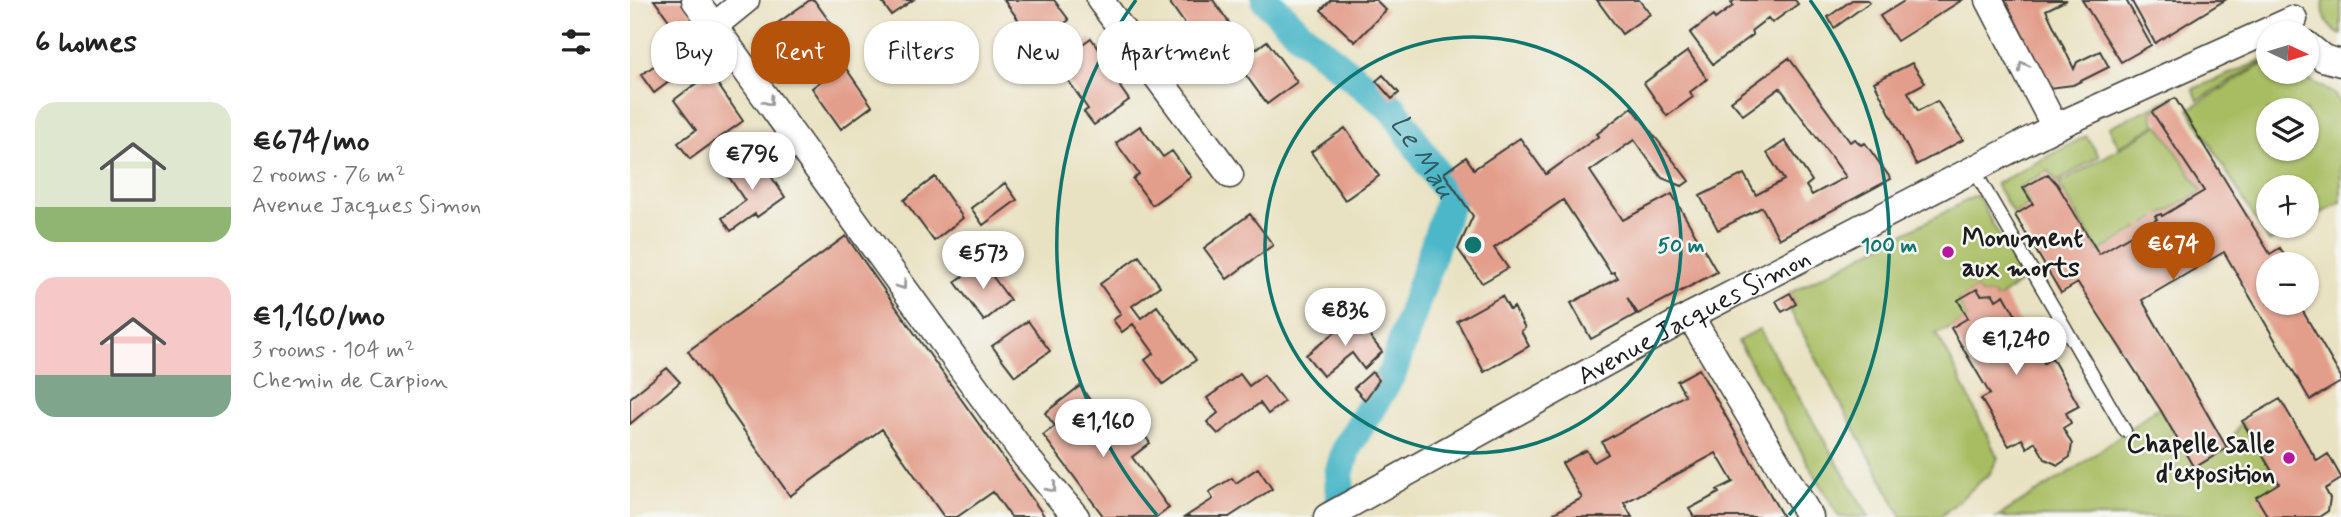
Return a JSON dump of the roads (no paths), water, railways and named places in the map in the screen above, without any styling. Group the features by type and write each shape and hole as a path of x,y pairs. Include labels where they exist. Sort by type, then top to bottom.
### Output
{"street":[{"path":"695,0 711,21"},
{"path":"721,21 746,0"},
{"path":"1100,0 1230,175"},
{"path":"1989,0 2055,127"},
{"name":"Avenue Jacques Simon","path":"1327,517 1689,316 2055,127 2296,17"},
{"path":"2319,55 2341,63"},
{"path":"737,56 1026,457 1076,517"},
{"path":"1689,316 1810,517"}],"lane":[{"path":"1974,170 2125,431"}],"waterway":[{"name":"Le Mau","path":"1266,0 1301,35 1394,110 1451,197 1392,373 1347,447 1339,474 1341,517"}],"place":[{"name":"Monument aux morts","path":"1948,252"},
{"name":"Chapelle salle d'exposition","path":"2289,458"}]}
